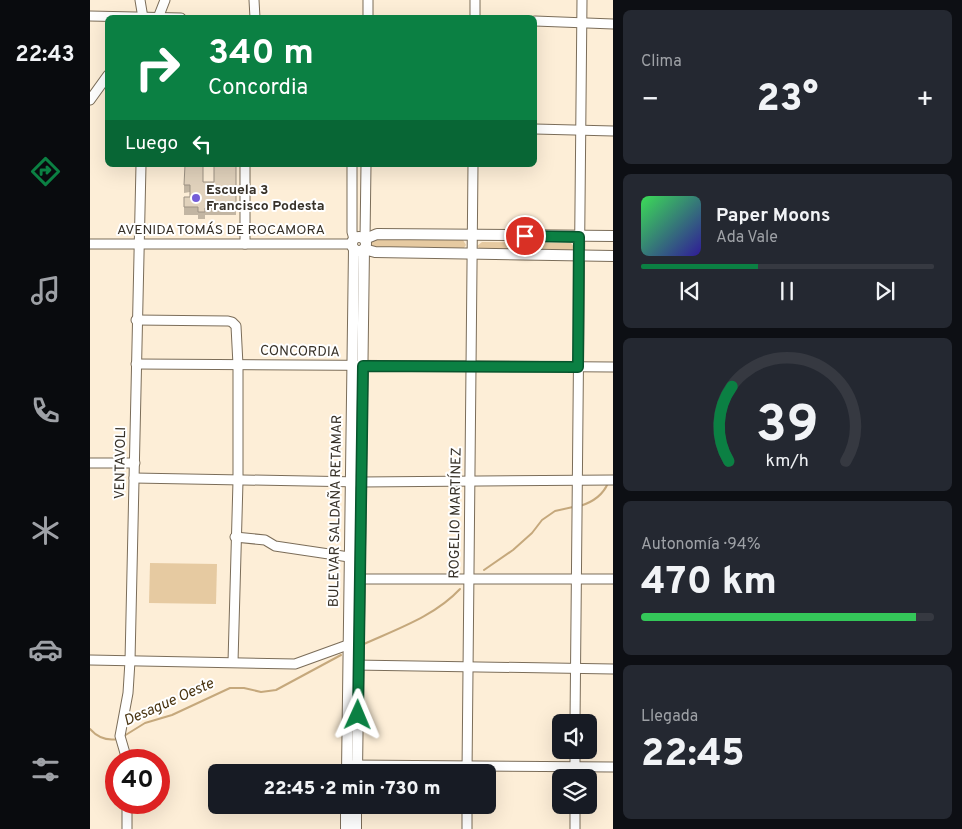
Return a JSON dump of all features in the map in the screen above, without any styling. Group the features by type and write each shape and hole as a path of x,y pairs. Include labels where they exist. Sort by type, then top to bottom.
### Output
{"street":[{"path":"140,0 144,15"},
{"path":"159,15 164,0"},
{"path":"254,0 255,15"},
{"path":"368,0 368,15"},
{"path":"475,0 475,15"},
{"path":"575,714 582,0"},
{"path":"90,16 105,16"},
{"path":"537,21 613,24"},
{"path":"90,100 105,79"},
{"path":"537,129 613,131"},
{"name":"VENTAVOLI","path":"123,749 120,738 128,693 130,661 135,464 136,320 141,167"},
{"path":"245,244 246,167"},
{"name":"BULEVAR SALDAÑA RETAMAR","path":"352,167 352,232 358,244 363,366 361,482 354,579 352,764"},
{"name":"BULEVAR SALDAÑA RETAMAR","path":"354,579 349,557 352,366 358,244 366,167"},
{"name":"ROGELIO MARTÍNEZ","path":"467,764 473,167"},
{"name":"AVENIDA TOMÁS DE ROCAMORA","path":"358,244 377,234 613,236"},
{"name":"AVENIDA TOMÁS DE ROCAMORA","path":"90,244 358,244 375,252 613,256"},
{"path":"136,320 232,322 236,326 238,480 233,662"},
{"name":"CONCORDIA","path":"136,364 613,368"},
{"path":"90,463 135,464"},
{"path":"134,478 350,482 611,480"},
{"path":"235,537 265,540 275,546 349,557"},
{"path":"354,579 613,579"},
{"path":"90,660 299,663 353,643"},
{"path":"354,665 613,669"},
{"path":"575,759 575,766"},
{"path":"496,768 613,767"},
{"path":"126,829 127,814"},
{"path":"346,814 346,829"},
{"path":"356,814 356,829"},
{"path":"467,814 467,829"},
{"path":"575,814 575,829"}],"shaded area":[{"path":"375,239 463,240 466,245 463,249 373,248 370,243"},
{"path":"482,242 571,243 574,247 572,250 481,250 477,246"},
{"path":"150,563 217,564 216,604 149,603"}],"building":[{"path":"185,167 203,167 203,182 214,182 214,167 236,167 236,208 205,208 205,212 198,212 198,207 184,207 184,197 190,197 190,185 184,185"}],"waterway":[{"name":"Desague Oeste","path":"580,506 597,498 608,483"},
{"name":"Desague Oeste","path":"484,570 513,550 532,533 542,520 555,511 573,507"},
{"name":"Desague Oeste","path":"364,644 427,614 439,607 460,589"},
{"name":"Desague Oeste","path":"124,736 145,723 172,715 230,688 244,688 261,692 276,690 341,655"},
{"name":"Desague Oeste","path":"90,729 102,738 118,739"}],"place":[{"name":"Escuela 3 Francisco Podesta","path":"196,198"}],"route":[{"path":"358,715 363,366 578,367 579,237 525,236"}]}
